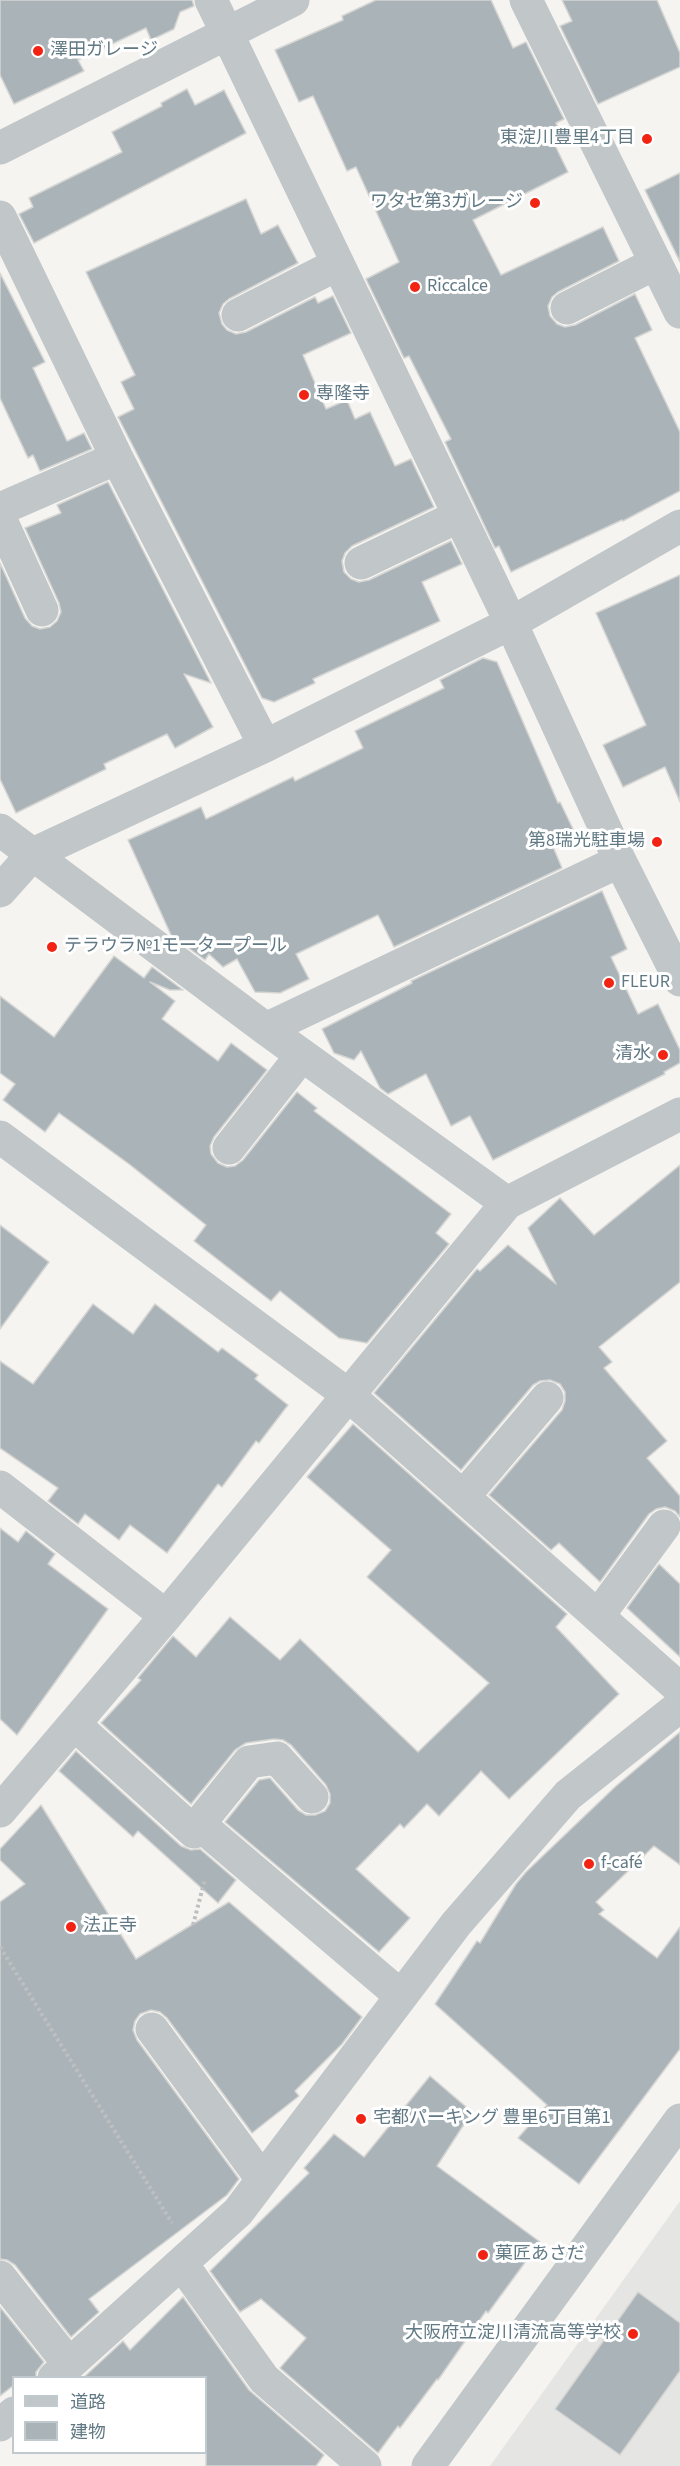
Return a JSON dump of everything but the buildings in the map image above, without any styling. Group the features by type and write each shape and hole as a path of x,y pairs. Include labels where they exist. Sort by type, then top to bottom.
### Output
{"street":[{"path":"211,0 511,623 620,861 680,980"},
{"path":"0,148 293,0"},
{"path":"526,0 680,312"},
{"path":"0,217 117,458 265,746"},
{"path":"567,308 656,263"},
{"path":"238,315 338,264"},
{"path":"0,509 117,458"},
{"path":"361,563 459,516"},
{"path":"0,518 42,610"},
{"path":"0,891 33,854 265,746 511,623 680,526"},
{"path":"0,830 302,1055 507,1203"},
{"path":"267,1029 620,861"},
{"path":"229,1148 302,1055"},
{"path":"0,1811 166,1616 507,1203 680,1114"},
{"path":"0,1137 347,1394 680,1689"},
{"path":"463,1497 547,1398"},
{"path":"0,1488 166,1616"},
{"path":"598,1616 664,1526"},
{"path":"0,2277 61,2371 238,2211 456,1924 568,1795 680,1706"},
{"path":"74,1724 194,1832 249,1762 277,1758 312,1797"},
{"path":"199,1824 401,1996"},
{"path":"152,2029 262,2179"},
{"path":"428,2466 680,2120"},
{"path":"187,2259 264,2379 365,2466"},
{"path":"0,2425 12,2415"}],"path":[{"path":"0,1947 187,2259"}],"shaded area":[{"name":"大阪府立淀川清流高等学校","path":"680,2201 680,2466 490,2466"}],"place":[{"name":"澤田ガレージ","path":"38,51"},
{"name":"東淀川豊里4丁目","path":"647,139"},
{"name":"ワタセ第3ガレージ","path":"535,203"},
{"name":"Riccalce","path":"415,287"},
{"name":"専隆寺","path":"304,395"},
{"name":"第8瑞光駐車場","path":"657,842"},
{"name":"テラウラ№1モータープール","path":"52,947"},
{"name":"FLEUR","path":"609,983"},
{"name":"清水","path":"663,1055"},
{"name":"f-café","path":"589,1864"},
{"name":"法正寺","path":"71,1927"},
{"name":"宅都パーキング 豊里6丁目第1","path":"361,2119"},
{"name":"菓匠あさだ","path":"483,2255"},
{"name":"大阪府立淀川清流高等学校","path":"633,2334"}]}
